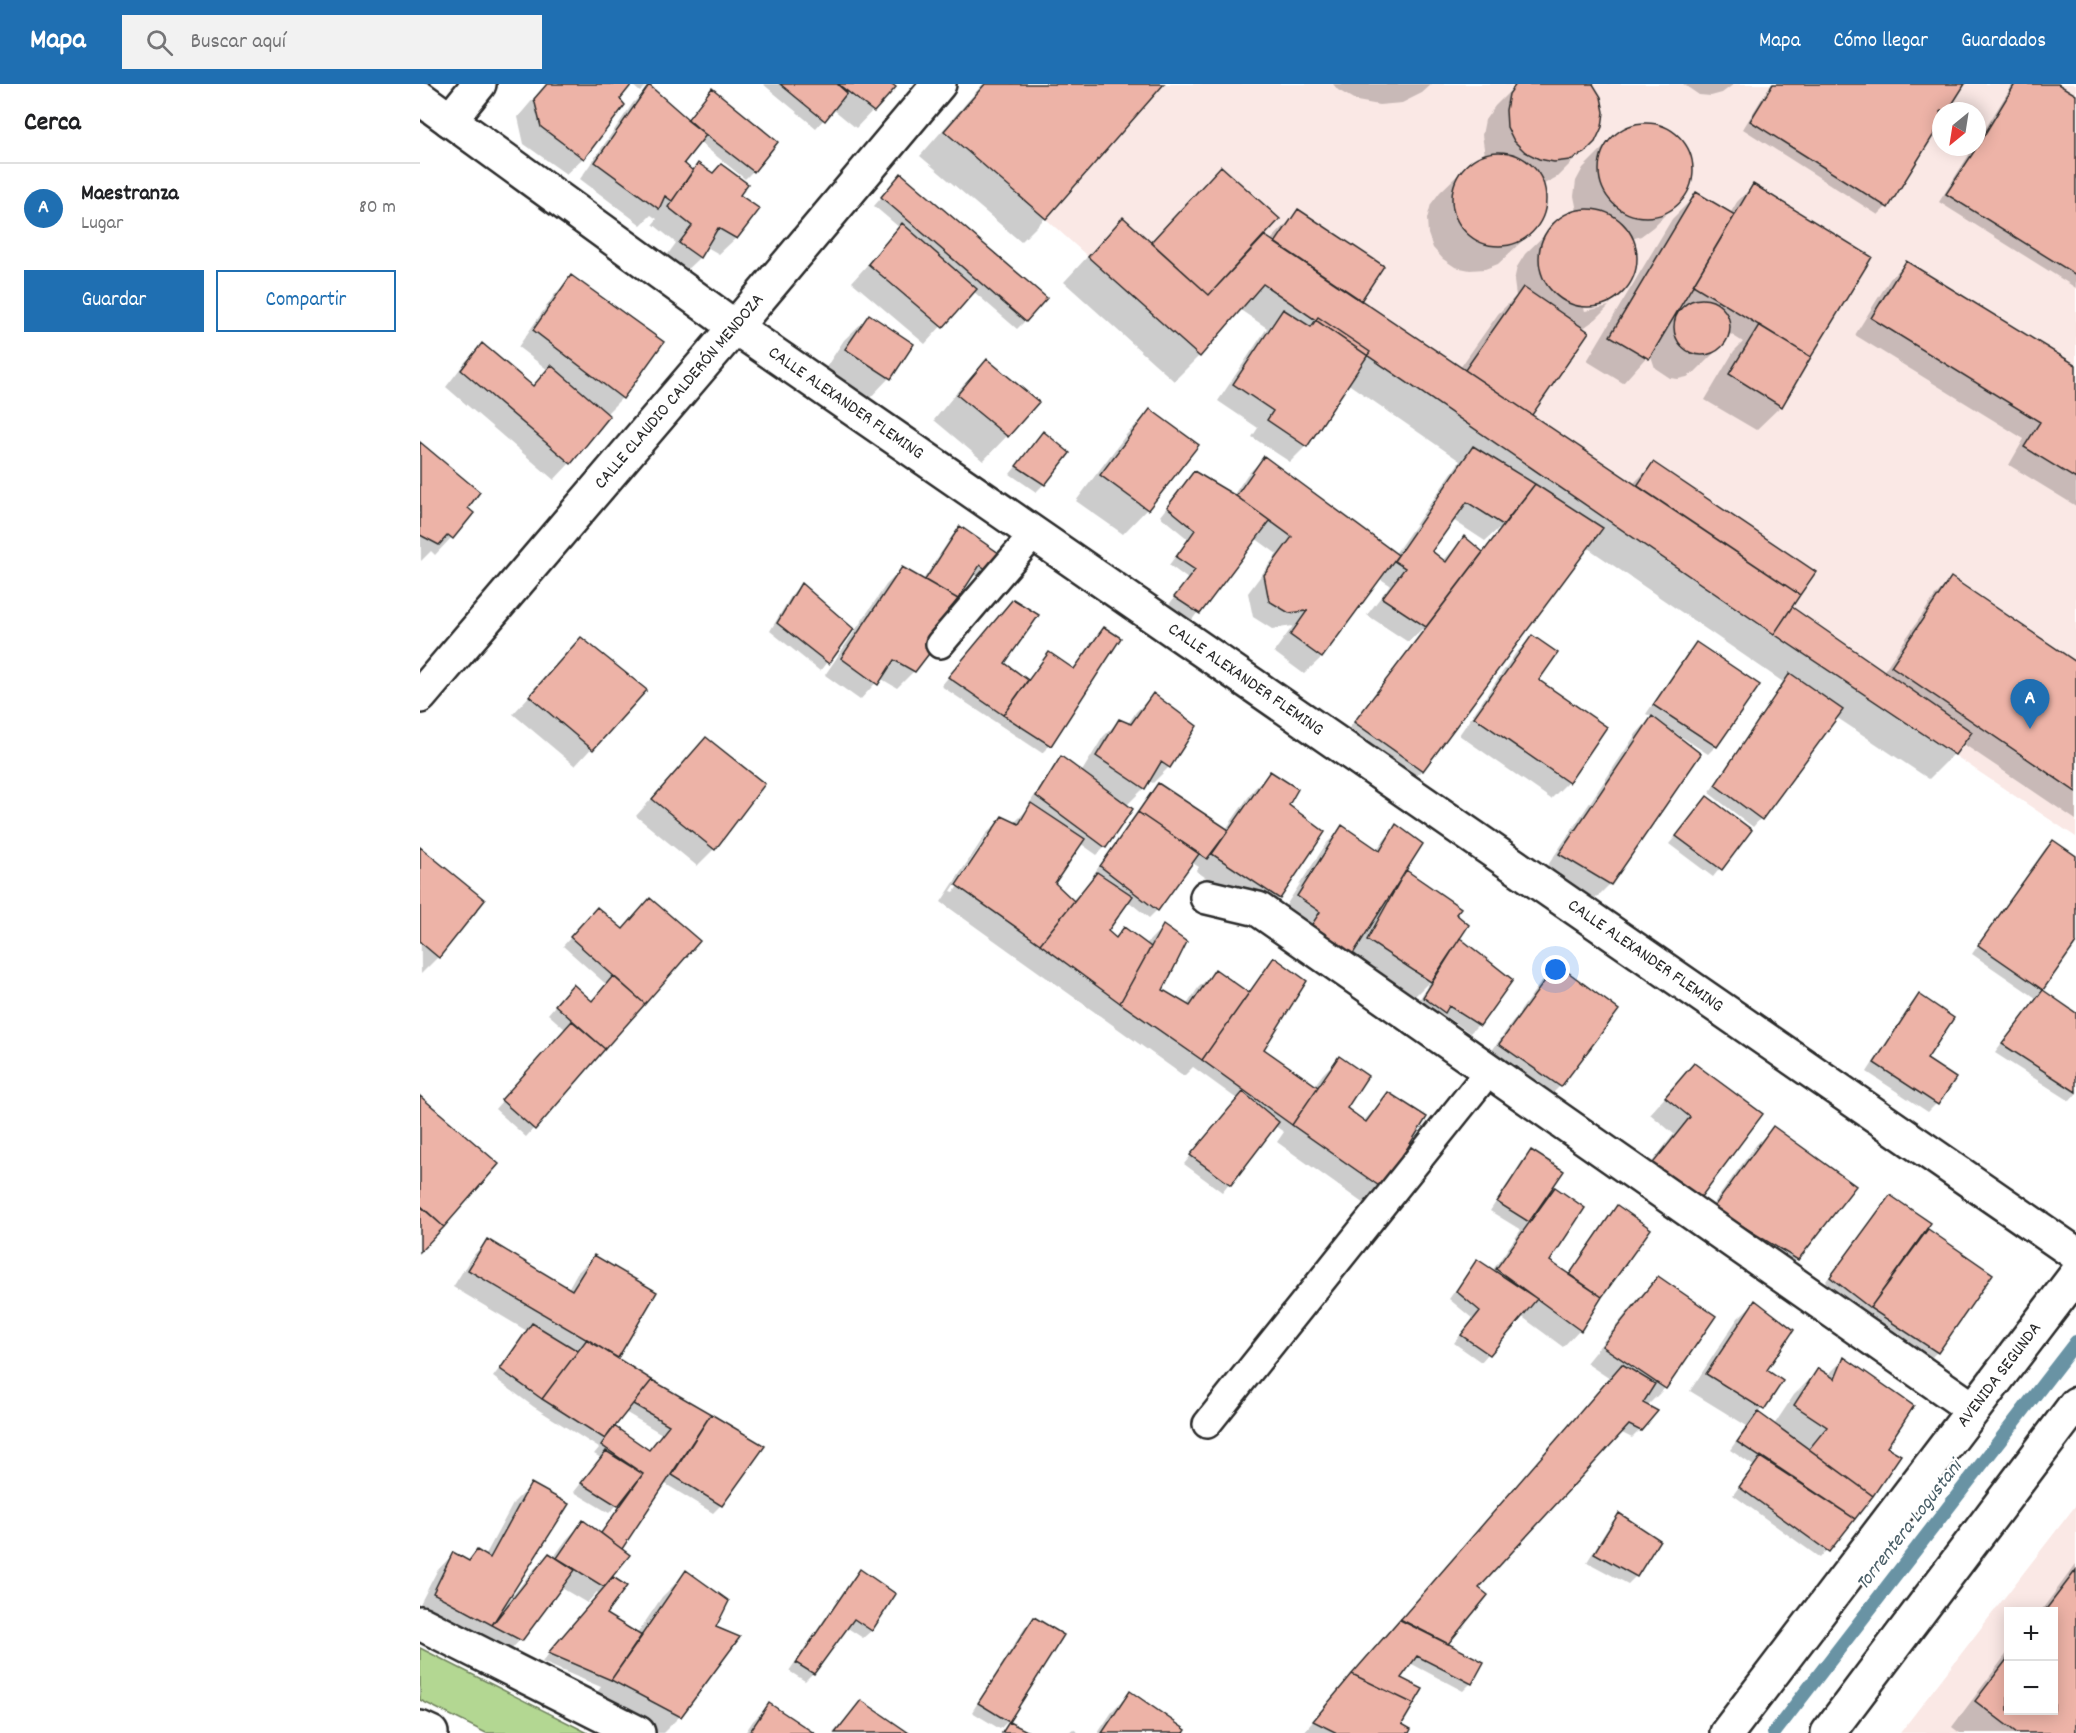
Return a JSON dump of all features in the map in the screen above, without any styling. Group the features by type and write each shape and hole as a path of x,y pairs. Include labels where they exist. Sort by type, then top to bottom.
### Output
{"street":[{"path":"450,120 479,84"},
{"name":"CALLE CLAUDIO CALDERÓN MENDOZA","path":"420,696 939,84"},
{"name":"CALLE ALEXANDER FLEMING","path":"420,98 735,327 2076,1254"},
{"path":"1207,897 1258,909 1973,1408"},
{"name":"AVENIDA SEGUNDA","path":"1727,1733 2076,1275"},
{"path":"1828,1733 2076,1404"},
{"path":"420,1623 638,1733"},
{"path":"420,1728 431,1733"}],"lane":[{"path":"940,644 1034,534"},
{"path":"1207,1424 1489,1071"}],"shaded area":[{"path":"985,84 2076,84 2076,837 1774,634 1263,284 1200,357 944,131"},
{"path":"2076,1505 2076,1733 1900,1733"}],"green space":[{"path":"420,1648 588,1733 486,1733 420,1700"}],"building":[{"path":"547,84 632,84 620,99 625,105 584,159 541,127 534,99"},
{"path":"780,84 837,84 847,93 825,121"},
{"path":"838,84 892,84 896,87 874,112"},
{"path":"985,84 1164,84 1046,219 944,131"},
{"path":"1516,84 1593,84 1601,97 1604,112 1602,127 1595,142 1584,153 1570,160 1554,162 1539,159 1525,152 1514,141 1507,127 1506,110 1509,94"},
{"path":"1773,84 1965,84 1954,102 1932,102 1932,137 1888,208 1750,121"},
{"path":"2015,84 2058,84 2076,95 2076,275 1946,194 1971,156 1986,156 1986,132"},
{"path":"649,85 706,135 684,163 693,171 672,201 665,196 659,209 595,162"},
{"path":"712,88 778,142 754,172 687,120"},
{"path":"1646,123 1664,127 1679,137 1689,152 1693,170 1689,188 1679,203 1664,213 1646,217 1628,213 1613,203 1603,188 1599,170 1603,152 1613,137 1628,127"},
{"path":"1499,152 1517,155 1532,166 1543,181 1546,199 1543,217 1532,232 1517,243 1499,246 1481,243 1466,232 1455,217 1452,199 1455,181 1466,166 1481,155"},
{"path":"698,163 713,173 721,164 748,184 740,195 760,209 737,239 718,228 700,258 679,243 692,226 668,207"},
{"path":"1221,166 1280,219 1209,295 1151,242"},
{"path":"901,173 1047,298 1026,322 881,197"},
{"path":"1753,184 1872,257 1811,357 1693,285"},
{"path":"1696,192 1735,215 1649,359 1610,336"},
{"path":"1298,209 1384,266 1361,301 1275,243"},
{"path":"1588,209 1607,212 1623,223 1634,239 1637,258 1634,277 1623,293 1607,304 1588,307 1569,304 1553,293 1542,277 1539,258 1542,239 1553,223 1569,212"},
{"path":"1123,217 1209,295 1264,235 1800,595 1774,634 1263,284 1200,357 1088,257"},
{"path":"902,223 977,289 943,328 868,264"},
{"path":"1906,261 2076,365 2076,479 2024,447 2040,422 1871,318"},
{"path":"571,275 664,342 623,399 533,330"},
{"path":"1523,287 1589,332 1532,415 1465,370"},
{"path":"1702,299 1717,304 1725,312 1730,327 1725,342 1717,350 1702,355 1687,350 1679,342 1674,327 1679,312 1687,304"},
{"path":"1283,309 1311,327 1318,317 1370,352 1307,447 1267,420 1273,411 1233,384"},
{"path":"869,314 914,344 891,379 845,349"},
{"path":"1759,325 1811,357 1782,407 1729,374"},
{"path":"482,343 533,386 551,365 610,416 571,464 461,370"},
{"path":"987,359 1039,402 1008,437 957,395"},
{"path":"1150,409 1199,445 1148,510 1100,475"},
{"path":"1043,431 1070,453 1045,485 1016,466"},
{"path":"420,442 480,492 468,508 474,513 453,539 448,535 439,545 420,535"},
{"path":"1473,446 1535,484 1503,525 1467,502 1432,551 1446,562 1464,536 1483,552 1426,627 1382,598 1405,568 1394,561"},
{"path":"1264,456 1398,555 1322,658 1290,635 1307,611 1289,613 1269,601 1264,575 1292,537 1236,496"},
{"path":"1653,462 1816,572 1800,595 1637,486"},
{"path":"1194,471 1236,496 1270,521 1200,614 1174,597 1195,570 1176,557 1195,530 1167,507"},
{"path":"1535,484 1603,528 1423,771 1354,722"},
{"path":"960,526 1003,556 990,572 980,565 958,599 925,580"},
{"path":"902,567 958,599 942,622 948,629 915,672 894,660 878,685 841,658"},
{"path":"1951,577 2076,662 2076,792 1891,666"},
{"path":"801,583 854,629 829,664 777,623"},
{"path":"1013,599 1039,615 1005,663 1028,680 1003,715 948,677"},
{"path":"1792,607 1972,732 1955,755 1774,634"},
{"path":"1104,627 1121,638 1051,746 1003,715 1049,652 1074,669"},
{"path":"1532,635 1558,653 1539,680 1607,727 1569,783 1474,717"},
{"path":"581,637 647,690 593,750 529,696"},
{"path":"1696,642 1760,685 1717,747 1653,705"},
{"path":"1790,673 1843,710 1762,820 1715,785"},
{"path":"1153,693 1197,726 1170,768 1161,762 1145,789 1096,756 1119,719 1131,724"},
{"path":"1652,716 1701,754 1611,885 1559,854"},
{"path":"706,737 765,784 715,850 652,799"},
{"path":"1061,756 1133,809 1106,848 1036,796"},
{"path":"1270,771 1298,789 1289,805 1325,832 1280,899 1212,854"},
{"path":"1158,783 1229,830 1207,859 1138,812"},
{"path":"1707,796 1752,830 1722,870 1676,836"},
{"path":"1031,803 1085,839 1055,883 1074,901 1040,944 956,885 1002,816 1019,824"},
{"path":"1138,812 1199,854 1158,911 1100,866"},
{"path":"1396,824 1423,844 1351,957 1309,929 1320,912 1297,896 1342,825 1380,851"},
{"path":"2053,840 2076,856 2076,943 2043,990 1978,945"},
{"path":"420,847 485,900 439,958 420,942"},
{"path":"1406,870 1461,908 1456,914 1469,925 1431,982 1367,940"},
{"path":"1097,872 1133,896 1108,931 1116,938 1124,927 1151,947 1120,1003 1040,944"},
{"path":"650,898 700,941 645,1004 570,937 597,907 623,929"},
{"path":"1163,925 1187,942 1163,990 1190,1006 1215,969 1249,993 1202,1060 1120,1003"},
{"path":"1460,938 1513,980 1480,1026 1449,1006 1445,1013 1423,997"},
{"path":"1274,957 1307,981 1264,1049 1318,1087 1292,1125 1202,1060"},
{"path":"1557,964 1619,1010 1561,1087 1499,1044"},
{"path":"613,976 645,1004 605,1049 555,1005 573,984 592,1001"},
{"path":"2043,990 2076,1013 2076,1092 2002,1044"},
{"path":"1919,994 1954,1018 1927,1059 1956,1078 1938,1105 1874,1063"},
{"path":"572,1021 605,1049 535,1130 501,1100"},
{"path":"1339,1056 1368,1076 1347,1108 1366,1122 1388,1092 1427,1117 1382,1188 1292,1125"},
{"path":"1694,1063 1763,1114 1698,1201 1650,1167 1690,1117 1665,1097"},
{"path":"1243,1092 1279,1122 1231,1185 1190,1155"},
{"path":"420,1096 499,1164 444,1227 420,1205"},
{"path":"1773,1126 1856,1186 1798,1260 1713,1208"},
{"path":"1531,1150 1564,1171 1529,1222 1497,1202"},
{"path":"1555,1187 1585,1208 1550,1261 1602,1297 1581,1331 1496,1269"},
{"path":"1890,1195 1931,1223 1870,1308 1830,1277"},
{"path":"1617,1205 1651,1229 1602,1297 1569,1275"},
{"path":"420,1206 444,1227 420,1252"},
{"path":"1928,1229 1993,1274 1938,1353 1870,1308"},
{"path":"487,1239 572,1290 594,1255 657,1292 618,1358 468,1270"},
{"path":"1477,1259 1537,1299 1490,1355 1461,1335 1480,1311 1456,1291"},
{"path":"1658,1276 1716,1316 1666,1389 1602,1346"},
{"path":"1755,1300 1794,1330 1767,1370 1783,1381 1764,1410 1706,1374"},
{"path":"532,1323 578,1351 542,1399 500,1369"},
{"path":"587,1339 652,1380 605,1439 542,1399"},
{"path":"1844,1357 1914,1406 1887,1447 1901,1455 1873,1496 1809,1449 1827,1427 1794,1405 1818,1368 1835,1379"},
{"path":"1622,1364 1655,1384 1643,1403 1658,1411 1641,1431 1629,1425 1479,1588 1488,1595 1448,1644 1400,1620"},
{"path":"652,1380 711,1414 622,1549 601,1533 643,1474 601,1445 614,1426 649,1450 669,1425 633,1404"},
{"path":"1758,1412 1873,1496 1855,1519 1737,1442"},
{"path":"711,1414 765,1446 722,1506 672,1475"},
{"path":"606,1451 643,1474 618,1506 581,1483"},
{"path":"1761,1456 1855,1519 1829,1552 1739,1487"},
{"path":"531,1483 569,1504 492,1625 433,1593 453,1552 469,1561 477,1550 490,1558"},
{"path":"1619,1513 1660,1540 1637,1577 1594,1553"},
{"path":"583,1520 630,1555 604,1587 557,1558"},
{"path":"549,1553 575,1570 522,1641 492,1625"},
{"path":"860,1569 896,1594 872,1631 854,1619 814,1674 796,1663"},
{"path":"686,1570 729,1601 716,1627 740,1637 681,1717 611,1680"},
{"path":"2076,1570 2076,1733 2017,1733 1975,1701 2004,1663 2004,1715 2058,1715 2058,1607 2048,1607"},
{"path":"613,1577 627,1586 606,1614 642,1636 611,1680 548,1653"},
{"path":"1034,1617 1064,1635 1009,1722 978,1703"},
{"path":"1400,1619 1484,1662 1472,1684 1417,1656 1401,1678 1423,1689 1414,1704 1352,1674"},
{"path":"1352,1674 1414,1704 1402,1724 1411,1729 1409,1733 1337,1733 1313,1721"},
{"path":"1130,1691 1186,1730 1184,1733 1102,1733"},
{"path":"861,1700 909,1733 835,1733"},
{"path":"769,1703 814,1733 749,1733"},
{"path":"1009,1722 1031,1733 1002,1733"}],"waterway":[{"name":"Torrentera Logustani","path":"1774,1733 2076,1342"}],"place":[{"name":"Maestranza","path":"2030,729"}]}
